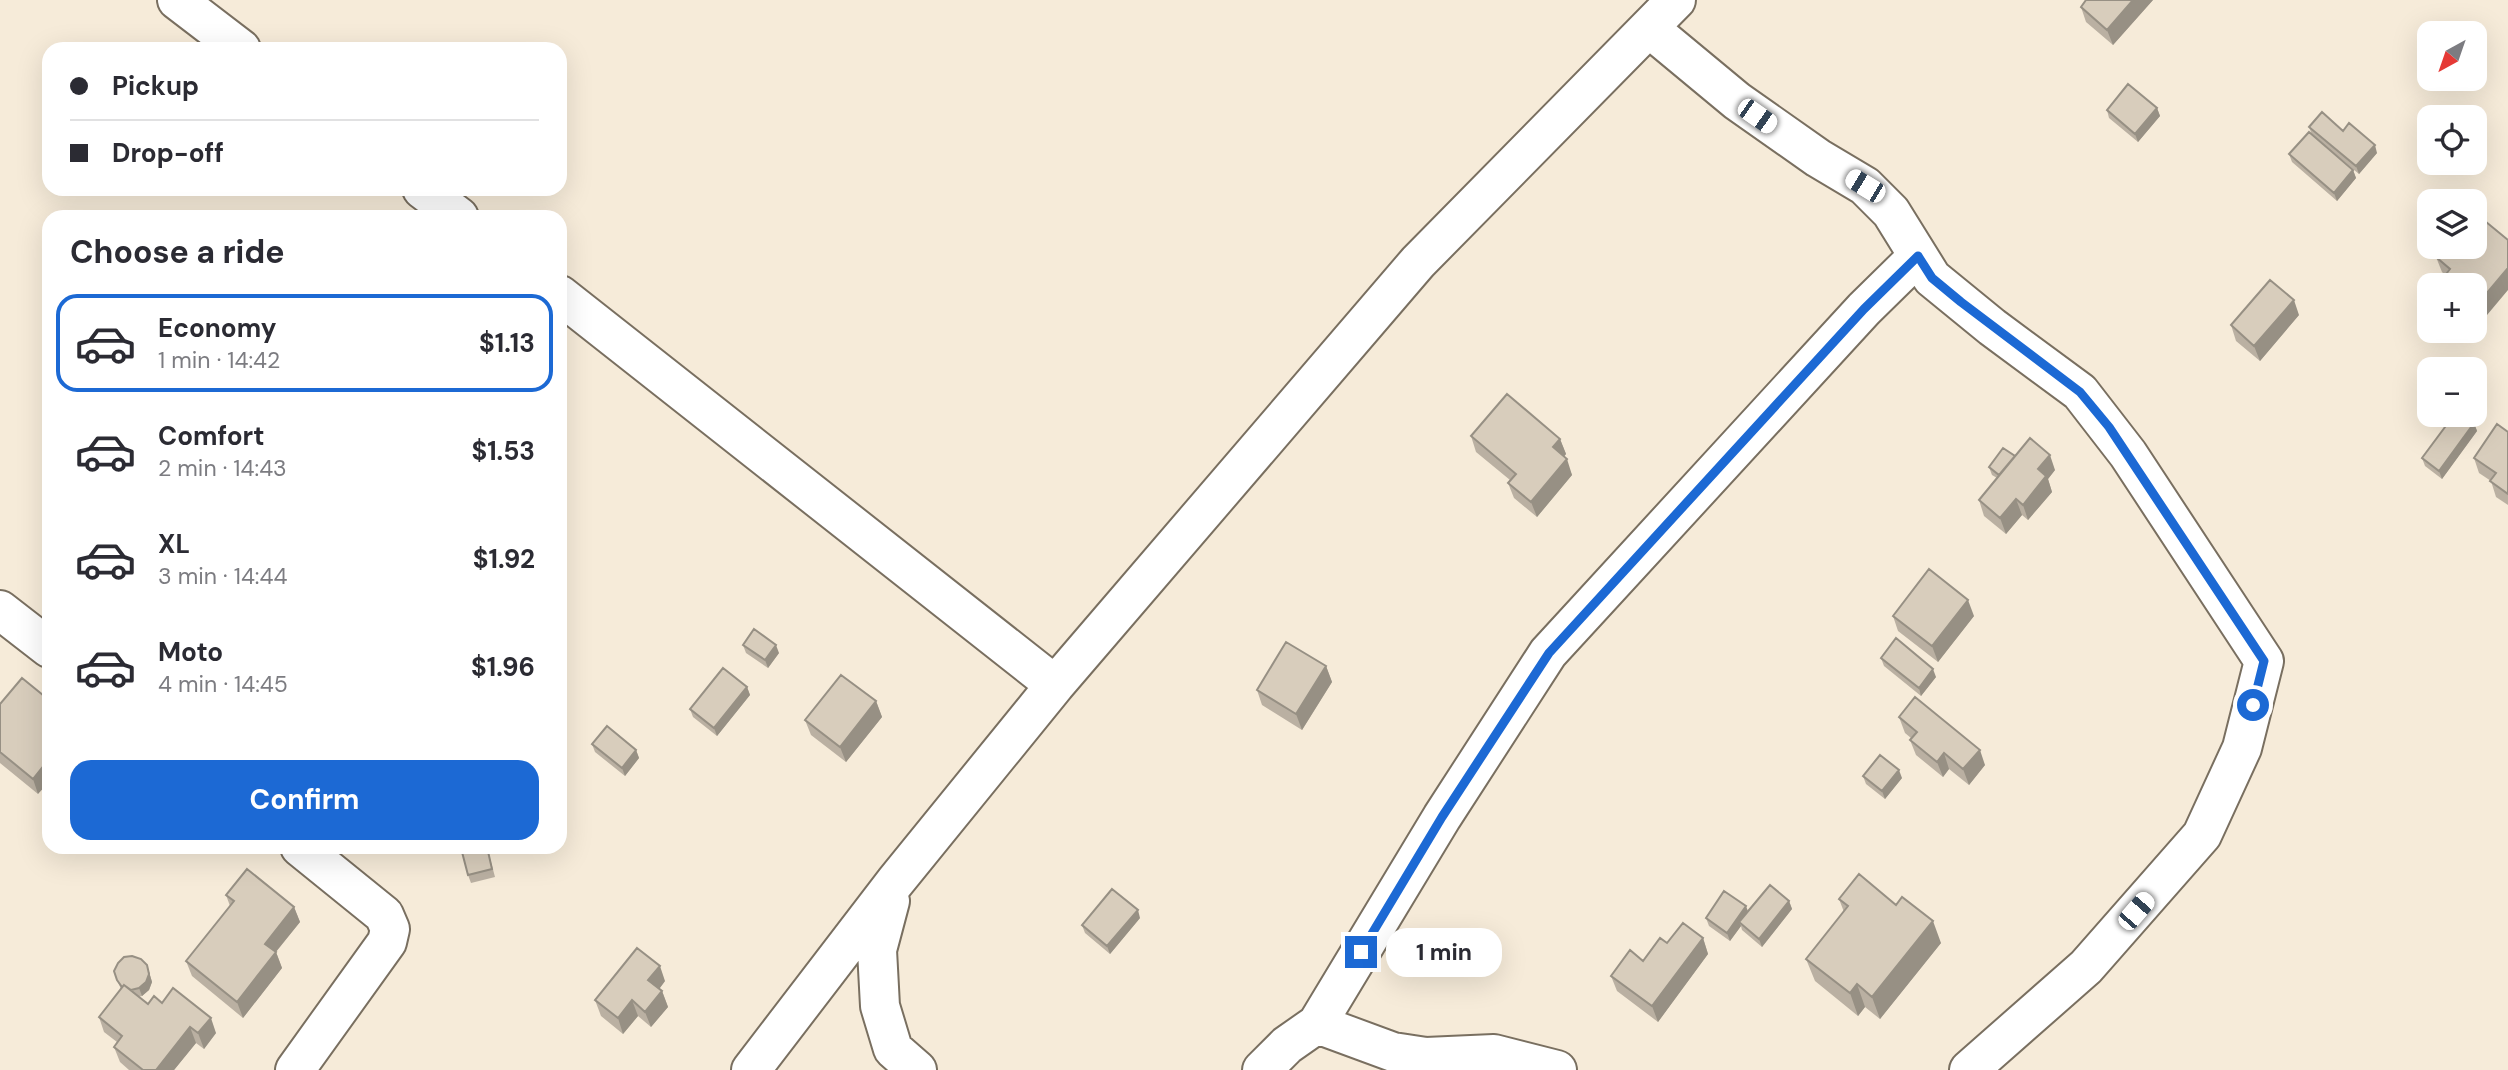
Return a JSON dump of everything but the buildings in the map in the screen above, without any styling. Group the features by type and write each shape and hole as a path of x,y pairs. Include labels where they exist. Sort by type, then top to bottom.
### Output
{"street":[{"path":"177,0 232,42"},
{"path":"751,1070 895,882 1055,685 1418,261 1676,0"},
{"path":"1649,27 1737,102 1818,158 1865,186 1891,212 1932,278 2080,392 2128,454 2264,661 2242,748 2202,835 2086,967 1969,1070"},
{"path":"431,196 450,210"},
{"path":"1262,1070 1287,1045 1317,1024 1442,817 1549,653 1864,309 1918,256"},
{"path":"567,301 1055,685"},
{"path":"0,610 42,643"},
{"path":"295,1070 387,942 390,929 384,915 309,854"},
{"path":"895,882 877,950 880,1006 893,1049 917,1070"},
{"path":"1317,1024 1394,1052 1426,1056 1494,1054 1558,1070"}],"route":[{"path":"1361,952 1442,817 1549,653 1864,309 1918,256 1932,278 1992,327 2080,392 2109,427 2264,661 2253,705"}]}
